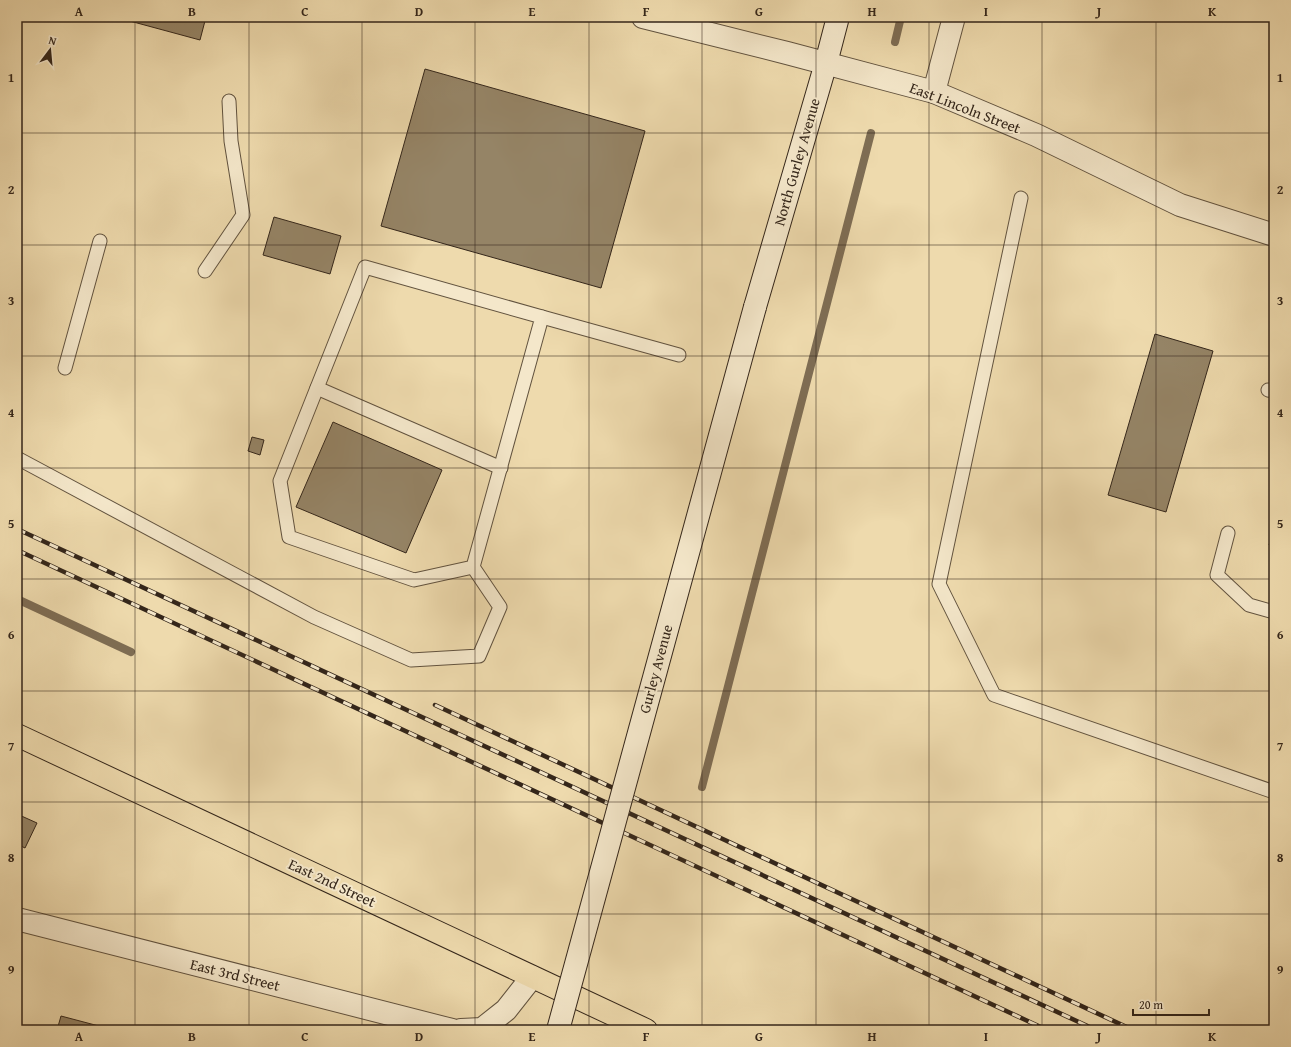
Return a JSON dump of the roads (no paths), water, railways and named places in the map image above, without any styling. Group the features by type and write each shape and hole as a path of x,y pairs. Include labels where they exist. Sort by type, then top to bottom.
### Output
{"main road":[{"name":"East 2nd Street","path":"17,735 646,1030"}],"street":[{"name":"East Lincoln Street","path":"642,17 826,63 934,92 1036,135 1180,205 1274,235"},
{"name":"North Gurley Avenue","path":"755,307 838,17"},
{"path":"934,92 954,17"},
{"name":"Gurley Avenue","path":"558,1030 755,307"},
{"name":"East 3rd Street","path":"17,919 452,1030"},
{"path":"461,1030 482,1029 506,1010 532,977"}],"lane":[{"path":"205,271 243,215 231,142 229,101"},
{"path":"1022,198 939,584 994,695 1274,792"},
{"path":"65,368 100,242"},
{"path":"473,567 414,580 289,537 280,481 365,267 679,355"},
{"path":"17,458 314,617 410,660 479,656 500,608 473,567 542,317"},
{"path":"317,388 500,468"},
{"path":"1228,533 1216,575 1249,605 1274,612"}],"waterway":[{"path":"895,42 901,17"},
{"path":"702,787 871,133"},
{"path":"17,599 131,652"}],"railway":[{"path":"17,529 1096,1030"},
{"path":"17,550 1047,1030"},
{"path":"435,705 1133,1030"}]}
